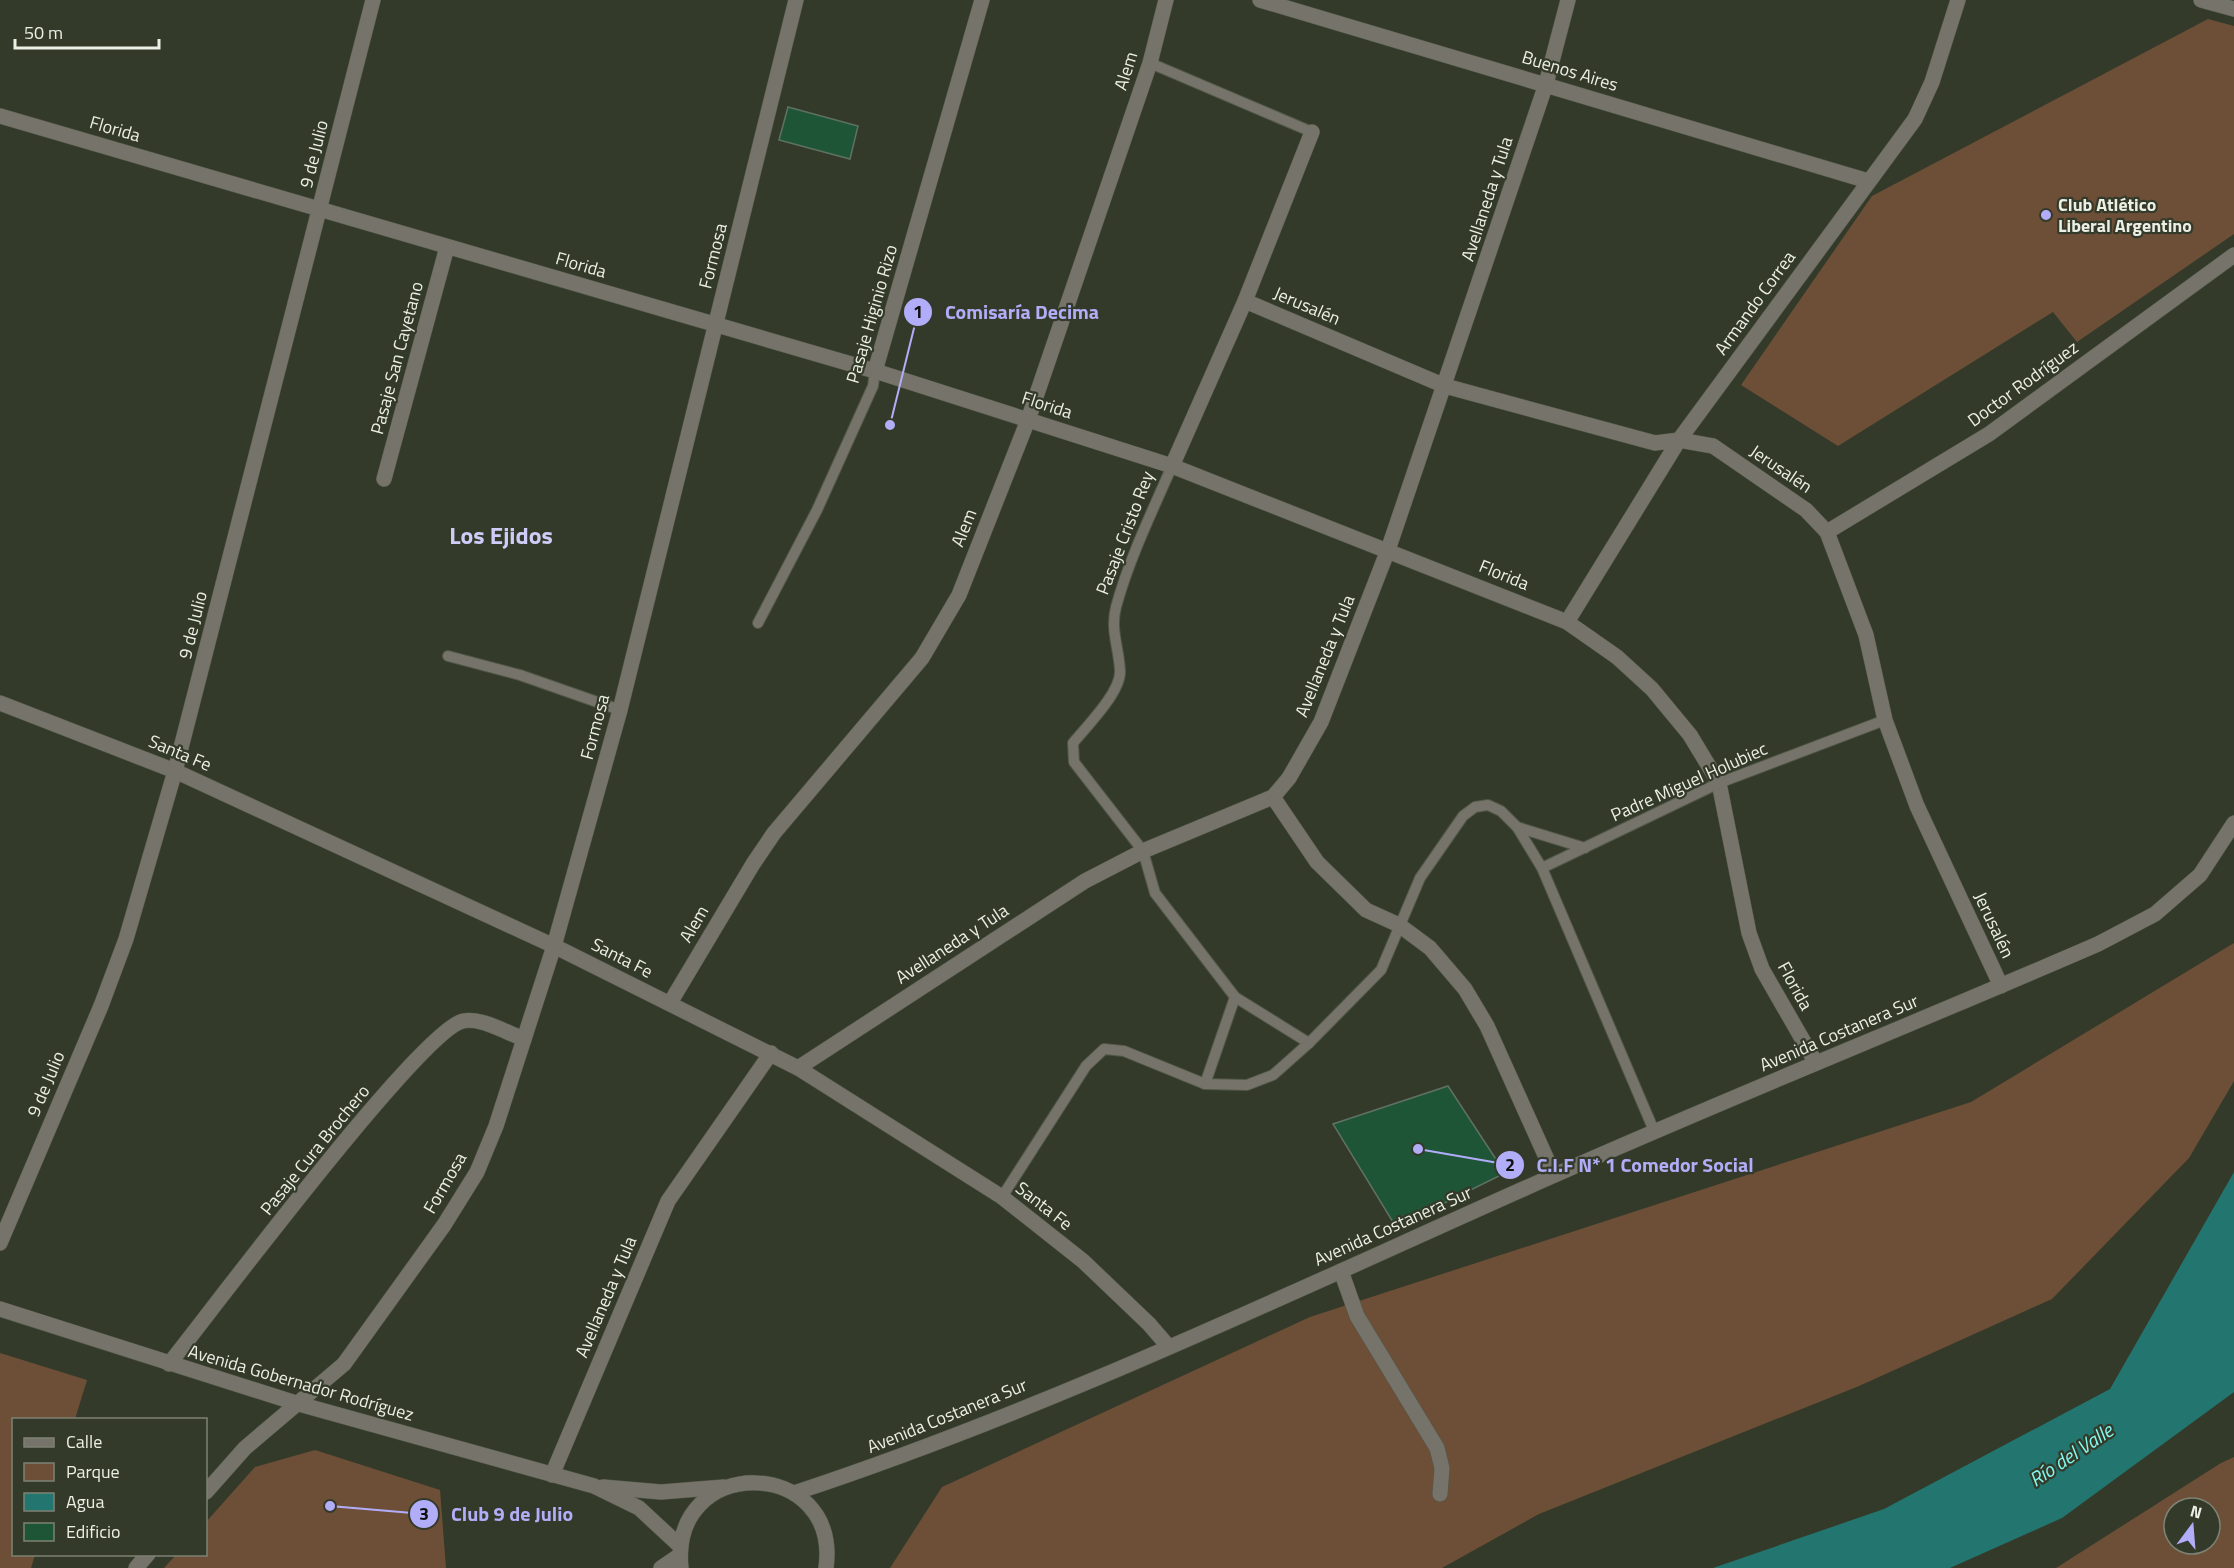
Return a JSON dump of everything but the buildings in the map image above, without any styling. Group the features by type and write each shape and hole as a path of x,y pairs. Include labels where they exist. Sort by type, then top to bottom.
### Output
{"street":[{"name":"9 de Julio","path":"0,1243 105,995 126,939 176,771 373,0"},
{"name":"Formosa","path":"207,1491 245,1448 344,1364 444,1225 471,1181 496,1126 555,946 620,710 796,0"},
{"name":"Pasaje Higinio Rizo","path":"875,371 982,0"},
{"name":"Alem","path":"670,1003 774,833 922,658 958,595 1028,420 1150,63 1166,0"},
{"name":"Buenos Aires","path":"1260,0 1868,181"},
{"name":"Avellaneda y Tula","path":"798,1068 1085,880 1143,851 1273,797 1289,778 1321,722 1388,550 1546,84 1568,0"},
{"name":"Armando Correa","path":"1567,622 1679,440 1915,119 1932,82 1958,0"},
{"path":"2201,0 2234,9"},
{"name":"Florida","path":"0,116 875,371 1172,466 1567,622 1617,657 1652,689 1690,735 1719,783 1752,942 1762,969 1816,1063"},
{"name":"Pasaje Cristo Rey","path":"1172,466 1245,301 1312,132"},
{"name":"Pasaje San Cayetano","path":"384,480 447,247"},
{"name":"Doctor Rodríguez","path":"1827,532 1989,434 2234,255"},
{"name":"Jerusalén","path":"1245,301 1445,386 1655,443 1679,440 1713,446 1806,510 1827,532 1866,635 1885,720 1917,806 2001,986"},
{"name":"Santa Fe","path":"0,703 176,771 555,946 771,1053 1002,1197 1083,1261 1149,1324 1168,1346"},
{"path":"1273,797 1317,862 1366,910 1399,925 1430,948 1465,989 1487,1026 1554,1175"},
{"name":"Avenida Costanera Sur","path":"794,1493 869,1468 991,1421 1168,1346 1554,1175 2098,944 2155,914 2200,875 2234,824"},
{"name":"Pasaje Cura Brochero","path":"169,1364 380,1098 439,1038 453,1026 465,1021 479,1023 524,1039"},
{"name":"Avellaneda y Tula","path":"552,1475 668,1201 771,1053"},
{"path":"1341,1270 1357,1316 1437,1448 1442,1468 1440,1494"},
{"name":"Avenida Gobernador Rodríguez","path":"0,1309 299,1404 594,1486 661,1492 724,1487 741,1482 759,1481 777,1485 794,1493"},
{"name":"Avenida Gobernador Rodríguez","path":"594,1486 639,1508 680,1557"},
{"path":"661,1568 680,1557 682,1534 691,1515 705,1499 724,1487"},
{"path":"794,1493 815,1515 822,1528 826,1543 826,1568"},
{"path":"136,1568 146,1556"}],"lane":[{"name":"Pasaje Cristo Rey","path":"1150,63 1312,132"},
{"name":"Pasaje Higinio Rizo","path":"758,623 817,510 873,386 875,371"},
{"name":"Pasaje Cristo Rey","path":"1172,466 1141,539 1116,608 1113,632 1120,673 1116,689 1073,743 1074,762 1143,851 1155,893 1235,997 1309,1043"},
{"path":"448,656 520,675 620,710"},
{"name":"Padre Miguel Holubiec","path":"1542,868 1719,783 1885,720"},
{"path":"1002,1197 1086,1066 1104,1049 1124,1051 1205,1084 1247,1085 1273,1075 1309,1043 1381,970 1420,878 1463,816 1475,807 1488,805 1501,811 1517,827 1542,868 1655,1133"},
{"path":"1517,827 1585,848"},
{"path":"1205,1084 1235,997"}],"green space":[{"name":"Club Atlético Liberal Argentino","path":"2208,19 2234,26 2234,234 2077,342 2053,312 1838,446 1741,385 1872,196"},
{"path":"2234,943 2234,1081 2189,1158 2052,1299 1859,1386 1539,1514 1442,1568 890,1568 942,1487 1310,1317 1971,1102"},
{"path":"0,1353 87,1380 75,1418 12,1418 12,1556 35,1556 31,1568 0,1568"},
{"path":"315,1450 440,1490 446,1568 164,1568 175,1556 207,1556 207,1521 255,1467"},
{"path":"2234,1457 2234,1568 2056,1568 2162,1501 2162,1556 2222,1556 2222,1496 2169,1496"}],"water":[{"name":"Río del Valle","path":"2234,1172 2234,1392 2062,1518 1950,1568 1713,1568 1884,1509 2110,1389"}],"place":[{"name":"Club Atlético Liberal Argentino","path":"2046,215"},
{"name":"Comisaría Decima","path":"890,425"},
{"name":"C.I.F N* 1 Comedor Social","path":"1418,1149"},
{"name":"Club 9 de Julio","path":"330,1506"}],"district":[{"name":"Los Ejidos","path":"501,536"}]}
